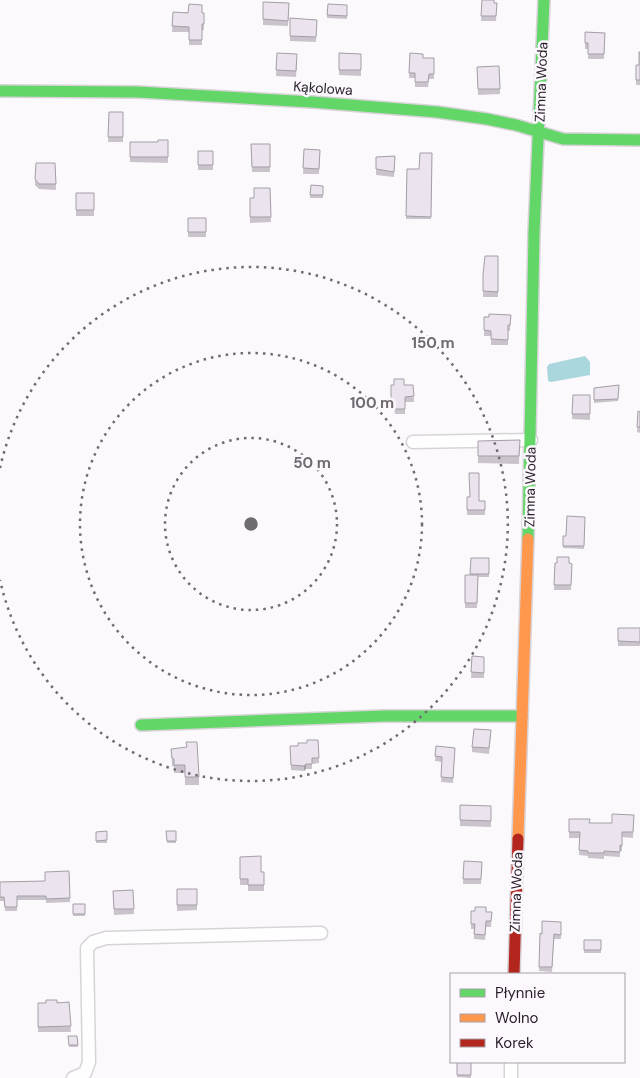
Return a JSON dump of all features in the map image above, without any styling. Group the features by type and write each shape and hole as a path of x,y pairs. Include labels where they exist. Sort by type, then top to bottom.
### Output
{"street":[{"name":"Zimna Woda","path":"514,973 530,514 534,233 544,0"},
{"name":"Kąkolowa","path":"0,91 138,92 312,102 437,112 487,119 570,140 640,140"},
{"path":"413,442 531,440"},
{"path":"141,725 384,716 522,716"},
{"path":"73,1078 86,1073 88,1062 87,948 92,942 106,938 321,933"},
{"path":"511,1063 511,1078"}],"water":[{"path":"585,356 590,362 590,375 548,381 547,367 549,364"}],"building":[{"path":"482,0 494,0 494,3 497,3 496,16 481,16"},
{"path":"263,2 289,3 288,21 263,19"},
{"path":"189,4 202,5 204,24 202,24 202,40 189,40 189,27 172,26 173,12 188,13"},
{"path":"328,4 347,5 347,16 327,15"},
{"path":"290,18 317,20 316,37 290,36"},
{"path":"585,32 605,33 604,54 588,54"},
{"path":"639,52 640,80 636,80 636,65 639,65"},
{"path":"277,53 297,54 296,71 276,70"},
{"path":"339,53 361,54 361,70 339,70"},
{"path":"410,53 423,54 423,58 434,58 434,74 429,74 428,82 415,82 415,73 409,73"},
{"path":"499,66 500,89 478,89 477,67"},
{"path":"109,112 123,112 123,137 108,137"},
{"path":"158,140 168,140 168,157 130,157 130,142 158,142"},
{"path":"251,144 270,144 270,167 252,167"},
{"path":"304,149 320,150 319,169 303,168"},
{"path":"198,151 213,151 213,165 198,165"},
{"path":"420,153 432,153 431,217 406,216 407,169 419,169"},
{"path":"395,156 394,172 376,169 376,157"},
{"path":"36,163 55,163 56,184 39,184 35,179"},
{"path":"311,185 323,186 323,195 310,195"},
{"path":"254,188 270,188 271,217 250,217 250,198 254,198"},
{"path":"76,193 94,193 94,210 76,210"},
{"path":"188,218 206,218 206,232 188,232"},
{"path":"485,256 498,256 498,292 483,291"},
{"path":"489,314 511,315 510,325 508,325 508,340 491,339 491,331 484,330 484,317 489,317"},
{"path":"394,379 404,379 404,385 413,385 414,396 405,397 405,409 395,409 394,403 391,403 391,385 394,385"},
{"path":"619,385 618,399 594,400 594,388"},
{"path":"573,395 590,395 590,414 572,414"},
{"path":"638,411 640,412 640,427 637,427"},
{"path":"520,440 519,456 478,456 478,441"},
{"path":"469,473 479,473 479,501 485,501 485,510 467,510 467,497 470,497"},
{"path":"567,516 585,517 584,546 563,546 563,536 566,536"},
{"path":"557,557 569,557 569,563 572,564 571,585 554,585"},
{"path":"471,558 489,558 489,574 470,574"},
{"path":"465,575 478,575 477,603 465,603"},
{"path":"618,628 640,628 640,642 618,641"},
{"path":"472,656 484,657 484,673 471,672"},
{"path":"474,729 491,730 489,748 472,747"},
{"path":"307,740 318,740 319,758 312,758 312,764 304,766 291,765 290,746 298,746 298,743 307,743"},
{"path":"186,742 197,742 199,777 185,777 185,765 174,765 171,749 187,747"},
{"path":"436,746 455,748 453,778 441,777 442,757 435,756"},
{"path":"460,805 491,806 491,821 460,820"},
{"path":"612,814 634,815 633,832 622,832 620,852 588,853 588,851 579,850 580,832 569,832 569,819 590,819 589,823 612,823"},
{"path":"107,831 107,840 96,841 96,832"},
{"path":"166,831 176,831 176,841 167,841"},
{"path":"261,856 261,872 264,872 264,885 248,885 248,879 240,879 240,857"},
{"path":"464,861 482,862 481,879 463,879"},
{"path":"69,871 70,898 46,899 46,896 17,896 17,907 5,907 4,897 0,897 0,882 45,881 45,872"},
{"path":"177,889 197,889 197,905 177,905"},
{"path":"133,890 134,909 114,909 113,891"},
{"path":"73,904 85,904 85,914 73,914"},
{"path":"475,907 486,907 486,912 492,912 491,921 486,921 485,935 474,934 475,924 471,924 471,911 475,911"},
{"path":"542,921 561,922 561,935 554,934 552,967 539,967"},
{"path":"584,940 601,940 601,950 584,950"},
{"path":"46,1000 57,1000 57,1003 69,1002 71,1026 38,1027 38,1003 46,1003"},
{"path":"68,1036 77,1036 78,1045 69,1045"},
{"path":"457,1063 471,1063 471,1075 457,1075"}],"traffic: fast":[{"path":"528,539 534,233 544,0"},
{"path":"0,91 138,92 312,102 437,112 487,119 516,125 563,139 640,140"},
{"path":"141,725 384,716 522,716"}],"traffic: slow":[{"path":"518,839 528,539"}],"traffic: jam":[{"path":"514,973 518,839"}]}
